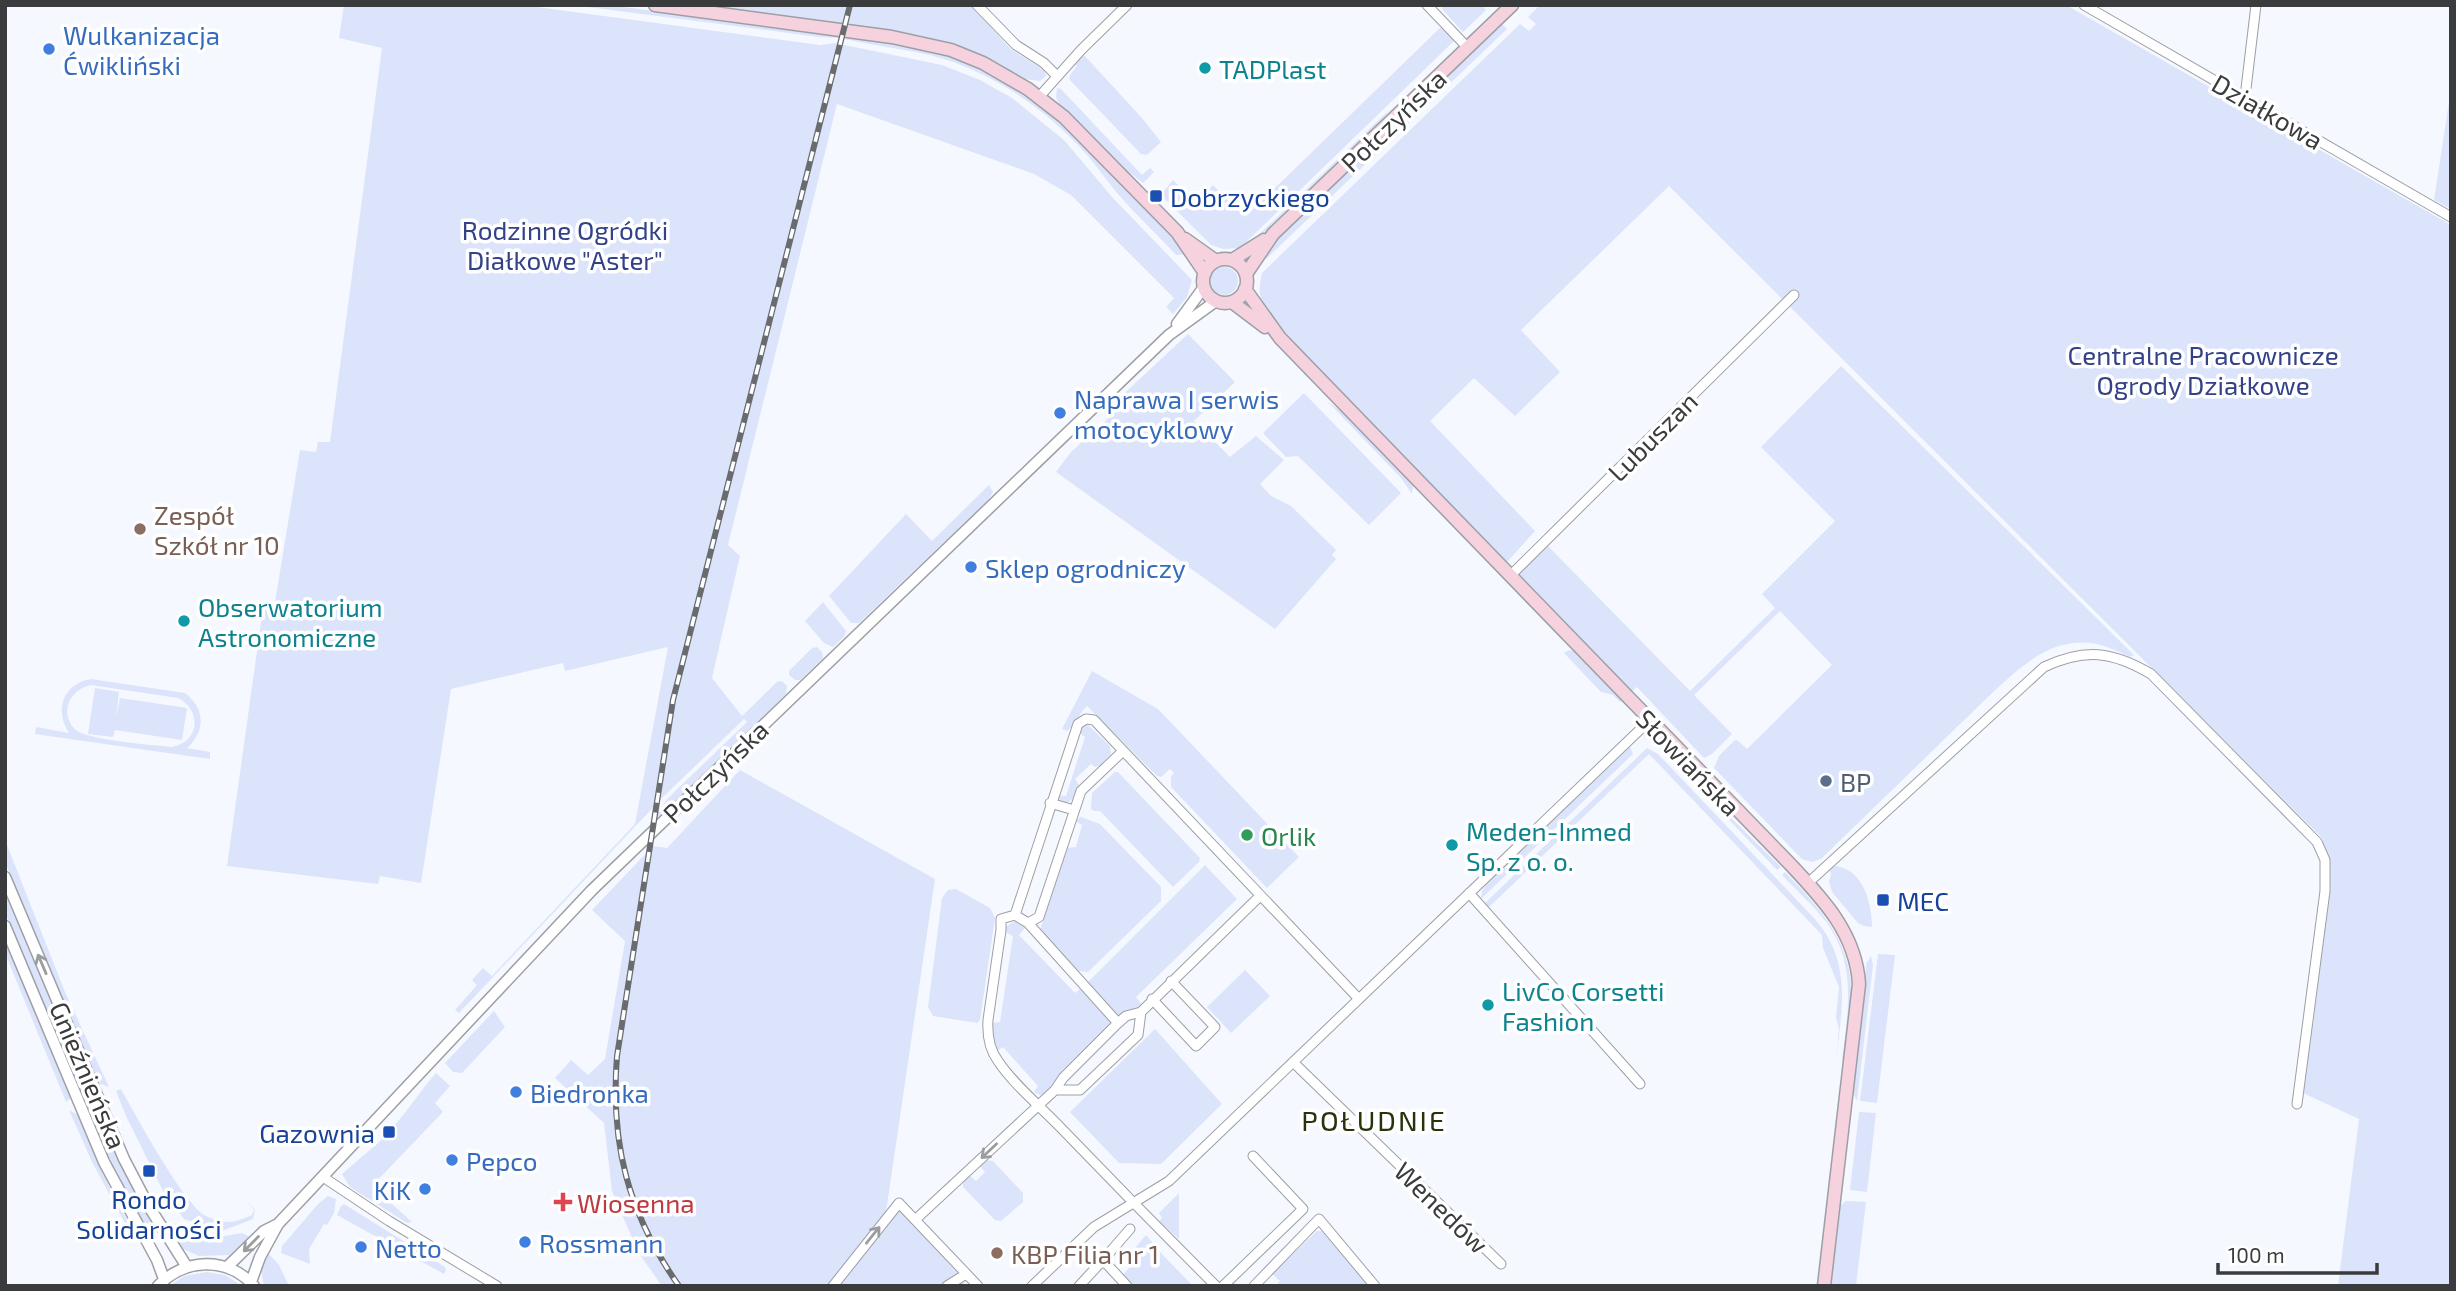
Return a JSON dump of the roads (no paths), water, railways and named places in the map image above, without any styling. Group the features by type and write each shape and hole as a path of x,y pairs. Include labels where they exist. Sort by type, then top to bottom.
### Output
{"main road":[{"path":"655,5 922,42 983,63 1039,97 1064,117 1177,232 1216,261"},
{"name":"Połczyńska","path":"1231,260 1273,234 1512,5"},
{"path":"1177,232 1204,280 1209,295 1216,301 1232,302 1241,296 1245,289 1246,274 1241,266 1231,260 1216,261 1209,266 1204,280"},
{"name":"Połczyńska","path":"1246,274 1273,234"},
{"name":"Słowiańska","path":"1245,289 1280,338 1808,883 1837,919 1848,940 1858,975 1854,1036 1825,1286"},
{"name":"Słowiańska","path":"1232,302 1280,338"}],"street":[{"path":"977,5 1016,45 1044,63 1057,76"},
{"path":"1039,97 1127,5"},
{"path":"1427,5 1468,47"},
{"name":"Działkowa","path":"2084,5 2451,217"},
{"path":"2245,97 2256,5"},
{"name":"Połczyńska","path":"1169,335 1204,280"},
{"name":"Lubuszan","path":"1510,576 1794,295"},
{"name":"Połczyńska","path":"253,1284 260,1257 278,1224 592,890 1169,335 1216,301"},
{"path":"1808,883 2044,667 2064,657 2087,653 2104,654 2130,662 2151,674 2317,842 2325,860 2325,891 2297,1104"},
{"path":"1015,915 1078,724 1086,719 1094,720 1359,999"},
{"path":"1032,1286 1094,1227 1169,1181 1649,721"},
{"path":"1028,923 1039,917 1081,791 1123,751"},
{"path":"1050,803 1074,810"},
{"name":"Gnieźnieńska","path":"5,877 124,1159 148,1205 187,1267"},
{"path":"1469,893 1640,1084"},
{"path":"1055,1090 1080,1090 1138,1035 1141,1012 1152,999 1260,895"},
{"path":"1118,1023 1028,923 1015,915 1000,919 1001,930 987,1034 998,1062 1216,1286"},
{"name":"Gnieźnieńska","path":"5,926 104,1162 157,1260 161,1282"},
{"path":"1152,999 1196,1046 1215,1027 1171,981"},
{"path":"915,1220 1055,1090 1063,1078 1118,1023 1126,1016 1141,1012"},
{"name":"Wenedów","path":"1293,1062 1501,1264"},
{"path":"1223,1286 1303,1209 1253,1156"},
{"path":"323,1177 389,1221 497,1286"},
{"path":"833,1286 899,1203 978,1286"},
{"path":"1254,1286 1319,1219 1375,1286"},
{"name":"Połczyńska","path":"227,1267 264,1231 278,1224"},
{"path":"1079,1286 1130,1229"},
{"path":"1103,1260 1127,1286"},
{"path":"161,1282 187,1267 200,1264 227,1267 253,1284"},
{"path":"947,1286 966,1274"}],"railway":[{"path":"679,1286 647,1232 626,1177 617,1119 617,1056 673,700 850,5"}],"place":[{"name":"Wulkanizacja Ćwikliński","path":"49,49"},
{"name":"TADPlast","path":"1205,68"},
{"name":"Dobrzyckiego","path":"1156,196"},
{"name":"Naprawa I serwis motocyklowy","path":"1060,413"},
{"name":"Zespół Szkół nr 10","path":"140,529"},
{"name":"Sklep ogrodniczy","path":"971,567"},
{"name":"Obserwatorium Astronomiczne","path":"184,621"},
{"name":"BP","path":"1826,781"},
{"name":"Orlik","path":"1247,835"},
{"name":"Meden-Inmed Sp. z o. o.","path":"1452,845"},
{"name":"MEC","path":"1883,900"},
{"name":"LivCo Corsetti Fashion","path":"1488,1005"},
{"name":"Biedronka","path":"516,1092"},
{"name":"Gazownia","path":"389,1132"},
{"name":"Pepco","path":"452,1160"},
{"name":"Rondo Solidarności","path":"149,1171"},
{"name":"KiK","path":"425,1189"},
{"name":"Wiosenna","path":"563,1202"},
{"name":"Rossmann","path":"525,1242"},
{"name":"Netto","path":"361,1247"},
{"name":"KBP Filia nr 1","path":"997,1253"}],"district":[{"name":"POŁUDNIE","path":"1374,1120"}],"park label":[{"name":"Rodzinne Ogródki Diałkowe \"Aster\"","path":"565,244"},
{"name":"Centralne Pracownicze Ogrody Działkowe","path":"2203,369"}]}
